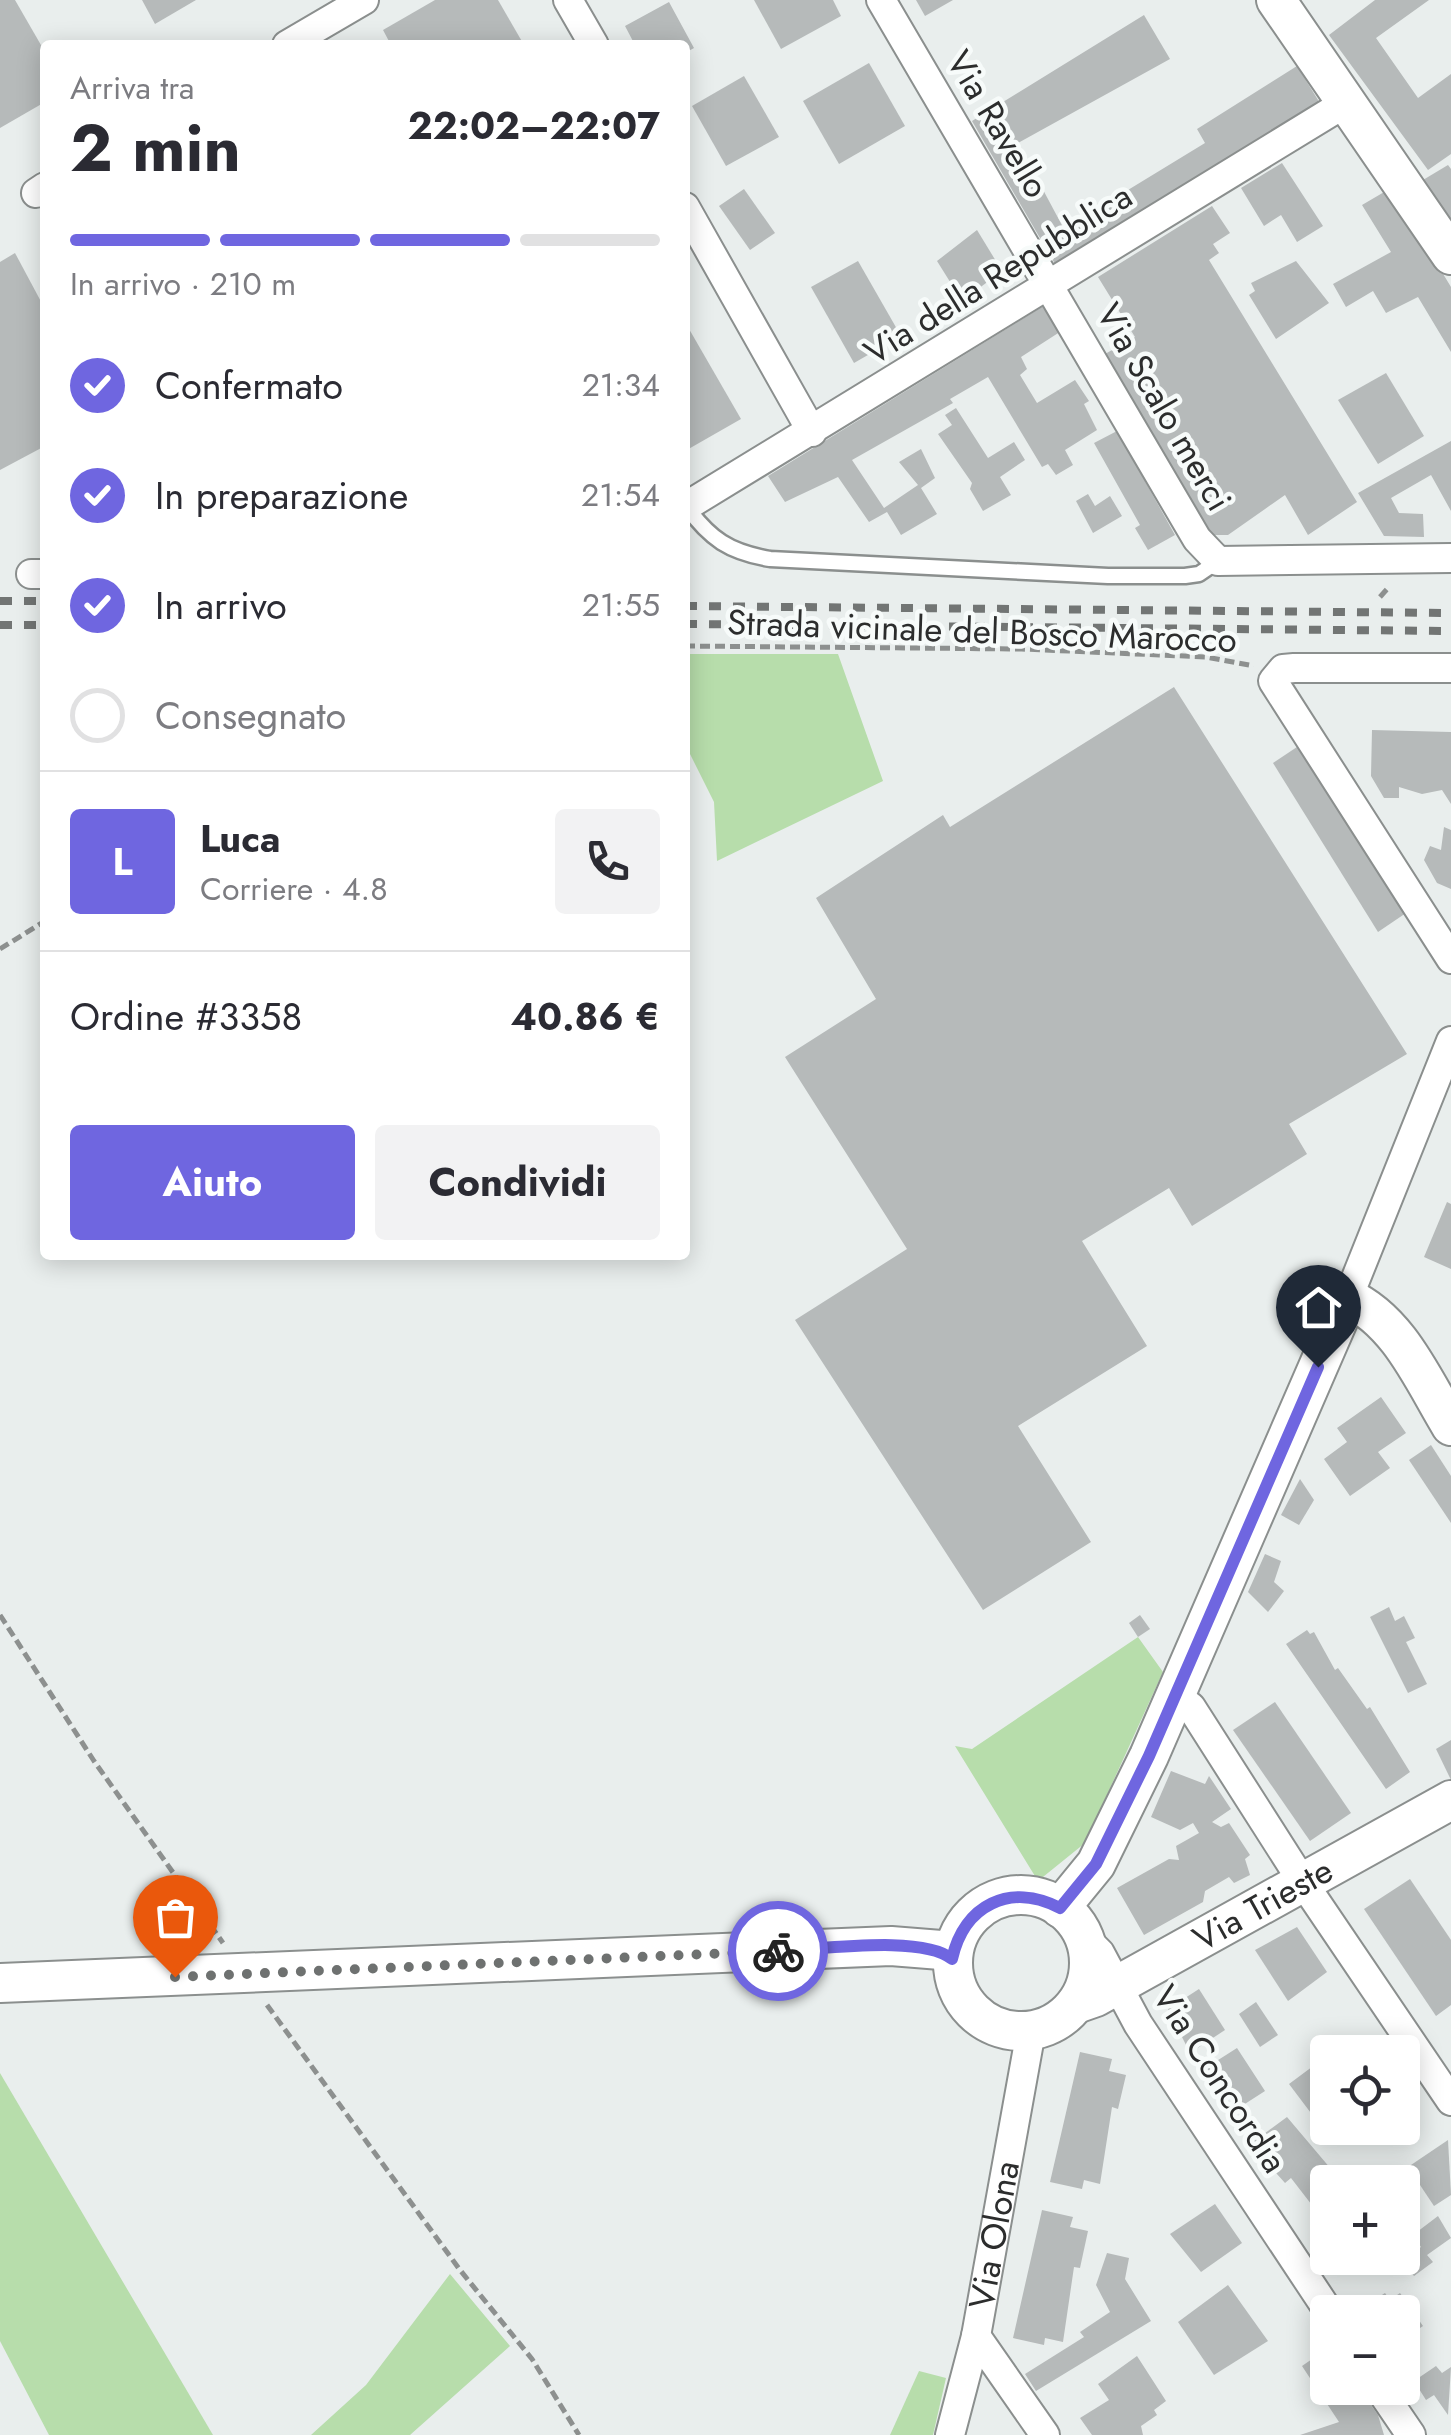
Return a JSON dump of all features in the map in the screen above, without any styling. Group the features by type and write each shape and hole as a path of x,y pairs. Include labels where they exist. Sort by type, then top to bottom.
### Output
{"street":[{"path":"296,40 364,0"},
{"path":"568,0 591,40"},
{"name":"Via Ravello","path":"880,0 1050,287"},
{"path":"1276,0 1451,255"},
{"name":"Via della Repubblica","path":"690,503 1050,287 1347,102"},
{"path":"690,216 812,432"},
{"name":"Via Scalo merci","path":"1050,287 1197,539 1218,562"},
{"path":"1218,562 1451,558"},
{"path":"1451,668 1294,668 1275,676 1274,687 1451,959"},
{"path":"1072,1922 1022,1895 982,1907 957,1939 952,1959 962,1998 974,2014 1010,2031 1030,2031 1064,2017 1076,2004 1089,1971 1072,1922 1348,1298 1451,1041"},
{"path":"1348,1298 1375,1312 1391,1329 1451,1426"},
{"path":"1174,1694 1191,1707 1304,1884 1451,2101"},
{"name":"Via Trieste","path":"1076,2004 1304,1884 1451,1800"},
{"name":"Via Concordia","path":"1072,1922 1100,1953 1138,2024 1318,2295"},
{"path":"0,1983 892,1946 941,1950 952,1959"},
{"name":"Via Olona","path":"950,2435 976,2336 1030,2031"},
{"path":"976,2336 1044,2435"},
{"path":"1391,2405 1411,2435"}],"lane":[{"path":"690,513 708,536 737,554 770,559 1108,576 1185,576 1218,562"}],"path":[{"name":"Strada vicinale del Bosco Marocco","path":"690,646 1188,656 1255,666 1275,676"},
{"path":"0,948 40,923"},
{"path":"0,1615 94,1760 245,1974 449,2256 532,2360 579,2435"}],"green space":[{"path":"690,654 838,654 883,781 717,861 714,802 690,754"},
{"path":"1138,1637 1163,1672 1085,1843 1038,1881 955,1746 972,1749"},
{"path":"0,2073 213,2435 49,2435 0,2341"},
{"path":"450,2274 510,2346 410,2435 311,2435 366,2385"},
{"path":"919,2371 946,2378 933,2435 890,2435"}],"building":[{"path":"0,0 15,0 40,43 40,105 0,128"},
{"path":"142,0 196,0 155,24"},
{"path":"435,0 498,0 521,40 388,40 383,30"},
{"path":"754,0 833,0 841,16 781,49"},
{"path":"916,0 953,0 925,16"},
{"path":"1375,0 1429,0 1376,38 1418,98 1451,74 1451,154 1428,170 1329,35"},
{"path":"669,2 690,40 632,40 625,26"},
{"path":"1144,15 1170,59 1018,143 1064,229 1205,143 1197,129 1297,66 1323,108 1058,269 972,121"},
{"path":"869,63 905,126 839,164 803,101"},
{"path":"744,76 779,137 726,166 692,106"},
{"path":"1282,163 1323,226 1297,242 1281,215 1264,226 1241,188"},
{"path":"1448,165 1451,169 1451,228 1418,183"},
{"path":"1391,188 1451,287 1451,352 1418,297 1386,313 1373,291 1346,307 1333,284 1391,252 1362,205"},
{"path":"744,189 775,233 750,250 719,206"},
{"path":"1212,206 1230,233 1213,244 1219,253 1209,260 1357,502 1308,535 1285,495 1228,535 1206,535 1105,354 1135,337 1098,277"},
{"path":"977,230 1002,271 962,301 937,261"},
{"path":"15,253 40,300 40,449 0,470 0,262"},
{"path":"858,261 901,336 854,363 811,287"},
{"path":"1296,261 1329,303 1276,339 1249,295 1255,291 1251,283"},
{"path":"1050,302 1066,328 1021,357 1027,369 1020,375 1037,403 1075,380 1089,401 1084,404 1097,430 1065,450 1073,465 1056,475 1048,464 1042,467 988,377 950,399 953,403 852,460 884,508 918,485 899,462 921,449 935,478 921,488 937,514 901,535 887,512 869,522 838,477 785,502 768,476"},
{"path":"690,331 741,419 690,448"},
{"path":"1386,373 1424,436 1378,464 1338,400"},
{"path":"956,408 988,458 1014,442 1025,460 1000,477 1011,495 983,511 970,489 972,483 938,434 952,425 945,415"},
{"path":"1117,431 1175,535 1148,550 1135,528 1140,525 1094,443"},
{"path":"1451,441 1451,511 1431,475 1391,498 1399,513 1423,514 1424,537 1384,536 1358,493"},
{"path":"1088,494 1095,506 1110,496 1122,516 1093,533 1076,501"},
{"path":"1174,687 1407,1054 1289,1124 1307,1154 1192,1226 1169,1188 1082,1241 1147,1346 1018,1426 1091,1542 983,1610 795,1320 907,1249 785,1057 876,999 816,898 943,815 950,827"},
{"path":"1372,730 1451,732 1451,804 1442,790 1422,794 1399,787 1399,798 1384,798 1371,776"},
{"path":"1300,745 1406,913 1378,932 1273,763"},
{"path":"1444,827 1451,830 1451,889 1437,883 1424,860 1430,846 1441,850"},
{"path":"1447,1202 1451,1204 1451,1269 1424,1257"},
{"path":"1381,1397 1406,1433 1378,1452 1390,1468 1350,1496 1324,1459 1347,1442 1337,1428"},
{"path":"1431,1445 1451,1476 1451,1523 1409,1460"},
{"path":"1300,1479 1314,1500 1299,1525 1281,1515"},
{"path":"1265,1554 1281,1561 1274,1582 1284,1591 1268,1612 1248,1592"},
{"path":"1389,1607 1395,1621 1404,1616 1415,1638 1406,1642 1427,1684 1408,1693 1370,1617"},
{"path":"1140,1615 1150,1629 1138,1637 1129,1623"},
{"path":"1307,1630 1310,1634 1314,1632 1335,1670 1338,1668 1367,1709 1370,1707 1410,1772 1386,1789 1286,1644"},
{"path":"1275,1702 1351,1813 1310,1841 1233,1730"},
{"path":"1451,1740 1451,1780 1436,1749"},
{"path":"1171,1771 1205,1784 1209,1776 1231,1809 1212,1822 1221,1827 1229,1823 1250,1855 1245,1859 1250,1875 1234,1883 1229,1877 1205,1891 1203,1902 1144,1935 1117,1888 1169,1859 1179,1860 1176,1846 1199,1833 1193,1823 1180,1830 1151,1817"},
{"path":"1410,1879 1451,1940 1451,2005 1436,2016 1364,1909"},
{"path":"1297,1927 1327,1972 1288,2001 1255,1950"},
{"path":"1199,1989 1225,2030 1190,2053 1168,2009"},
{"path":"1256,2002 1278,2035 1260,2047 1239,2014"},
{"path":"1237,2048 1265,2091 1237,2109 1228,2095 1228,2080 1216,2088 1204,2069"},
{"path":"1080,2052 1112,2059 1109,2071 1126,2075 1118,2109 1112,2107 1100,2184 1084,2180 1082,2189 1050,2182"},
{"path":"1310,2068 1310,2112 1289,2084"},
{"path":"1287,2117 1328,2165 1310,2165 1310,2203 1291,2178 1285,2183 1250,2144"},
{"path":"1448,2140 1451,2195 1434,2206 1420,2185 1420,2165 1411,2165"},
{"path":"1215,2204 1242,2243 1201,2272 1170,2234"},
{"path":"1042,2210 1073,2217 1070,2227 1088,2231 1080,2268 1074,2267 1063,2342 1045,2338 1044,2345 1013,2338"},
{"path":"1438,2216 1451,2238 1427,2255 1433,2262 1420,2272 1421,2247 1420,2230"},
{"path":"1107,2253 1129,2258 1125,2279 1151,2321 1036,2391 1025,2374 1084,2337 1080,2332 1110,2312 1096,2285"},
{"path":"1228,2285 1268,2341 1214,2375 1178,2322"},
{"path":"1137,2356 1166,2401 1154,2410 1157,2415 1141,2426 1143,2435 1092,2435 1080,2418 1109,2400 1098,2384"},
{"path":"1310,2360 1310,2378 1302,2366"},
{"path":"1436,2366 1442,2373 1451,2367 1448,2415 1434,2395 1426,2400 1420,2390 1420,2377"},
{"path":"1328,2405 1371,2405 1384,2435 1300,2435 1339,2422"}],"railway":[{"path":"0,601 40,601"},
{"path":"690,606 1451,613"},
{"path":"690,624 1451,631"},
{"path":"0,625 40,625"}],"way so far":[{"path":"175,1977 778,1951"}],"route":[{"path":"778,1951 892,1946 941,1950 952,1959 967,1921 982,1907 1001,1898 1042,1898 1060,1908 1096,1864 1149,1756 1318,1367"}]}
